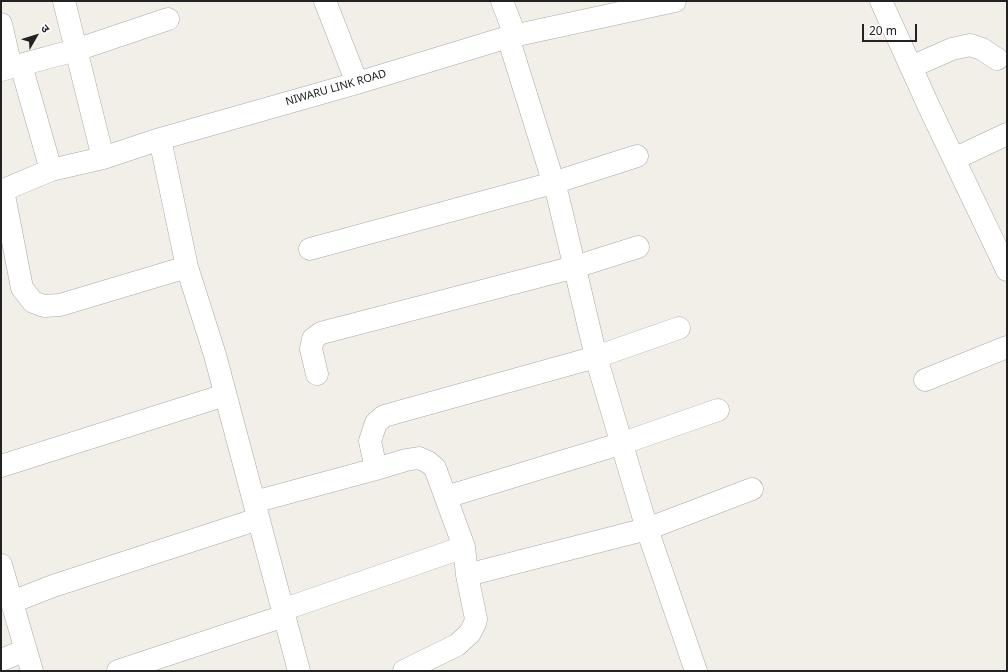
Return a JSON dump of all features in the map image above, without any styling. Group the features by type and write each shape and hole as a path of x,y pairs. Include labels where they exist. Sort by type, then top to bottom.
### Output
{"street":[{"path":"64,1 103,158"},
{"path":"325,1 357,83"},
{"path":"502,1 553,183 596,357 623,443 647,529 696,671"},
{"name":"NIWARU LINK ROAD","path":"2,191 51,170 103,158 160,139 357,83 511,36 675,1"},
{"path":"881,1 954,159 1002,246 1007,270"},
{"path":"11,67 76,50 168,19"},
{"path":"1,24 11,67 51,170"},
{"path":"911,67 952,49 970,45 982,49 997,59"},
{"path":"954,159 1007,134"},
{"path":"160,139 187,268 215,355 299,671"},
{"path":"310,249 553,183 637,156"},
{"path":"2,191 22,288 33,302 44,306 60,305 187,268"},
{"path":"317,374 311,349 313,339 321,333 575,268 638,247"},
{"path":"376,469 370,441 376,424 384,416 596,357 679,328"},
{"path":"925,380 1007,347"},
{"path":"1,466 225,395"},
{"path":"446,497 623,443 718,410"},
{"path":"12,602 256,511 376,469 406,460 420,458 435,468 464,547 467,575 476,619 470,633 457,645 404,671"},
{"path":"467,575 647,529 752,489"},
{"path":"118,671 464,547"},
{"path":"1,566 32,671"},
{"path":"1,660 26,650"}]}
